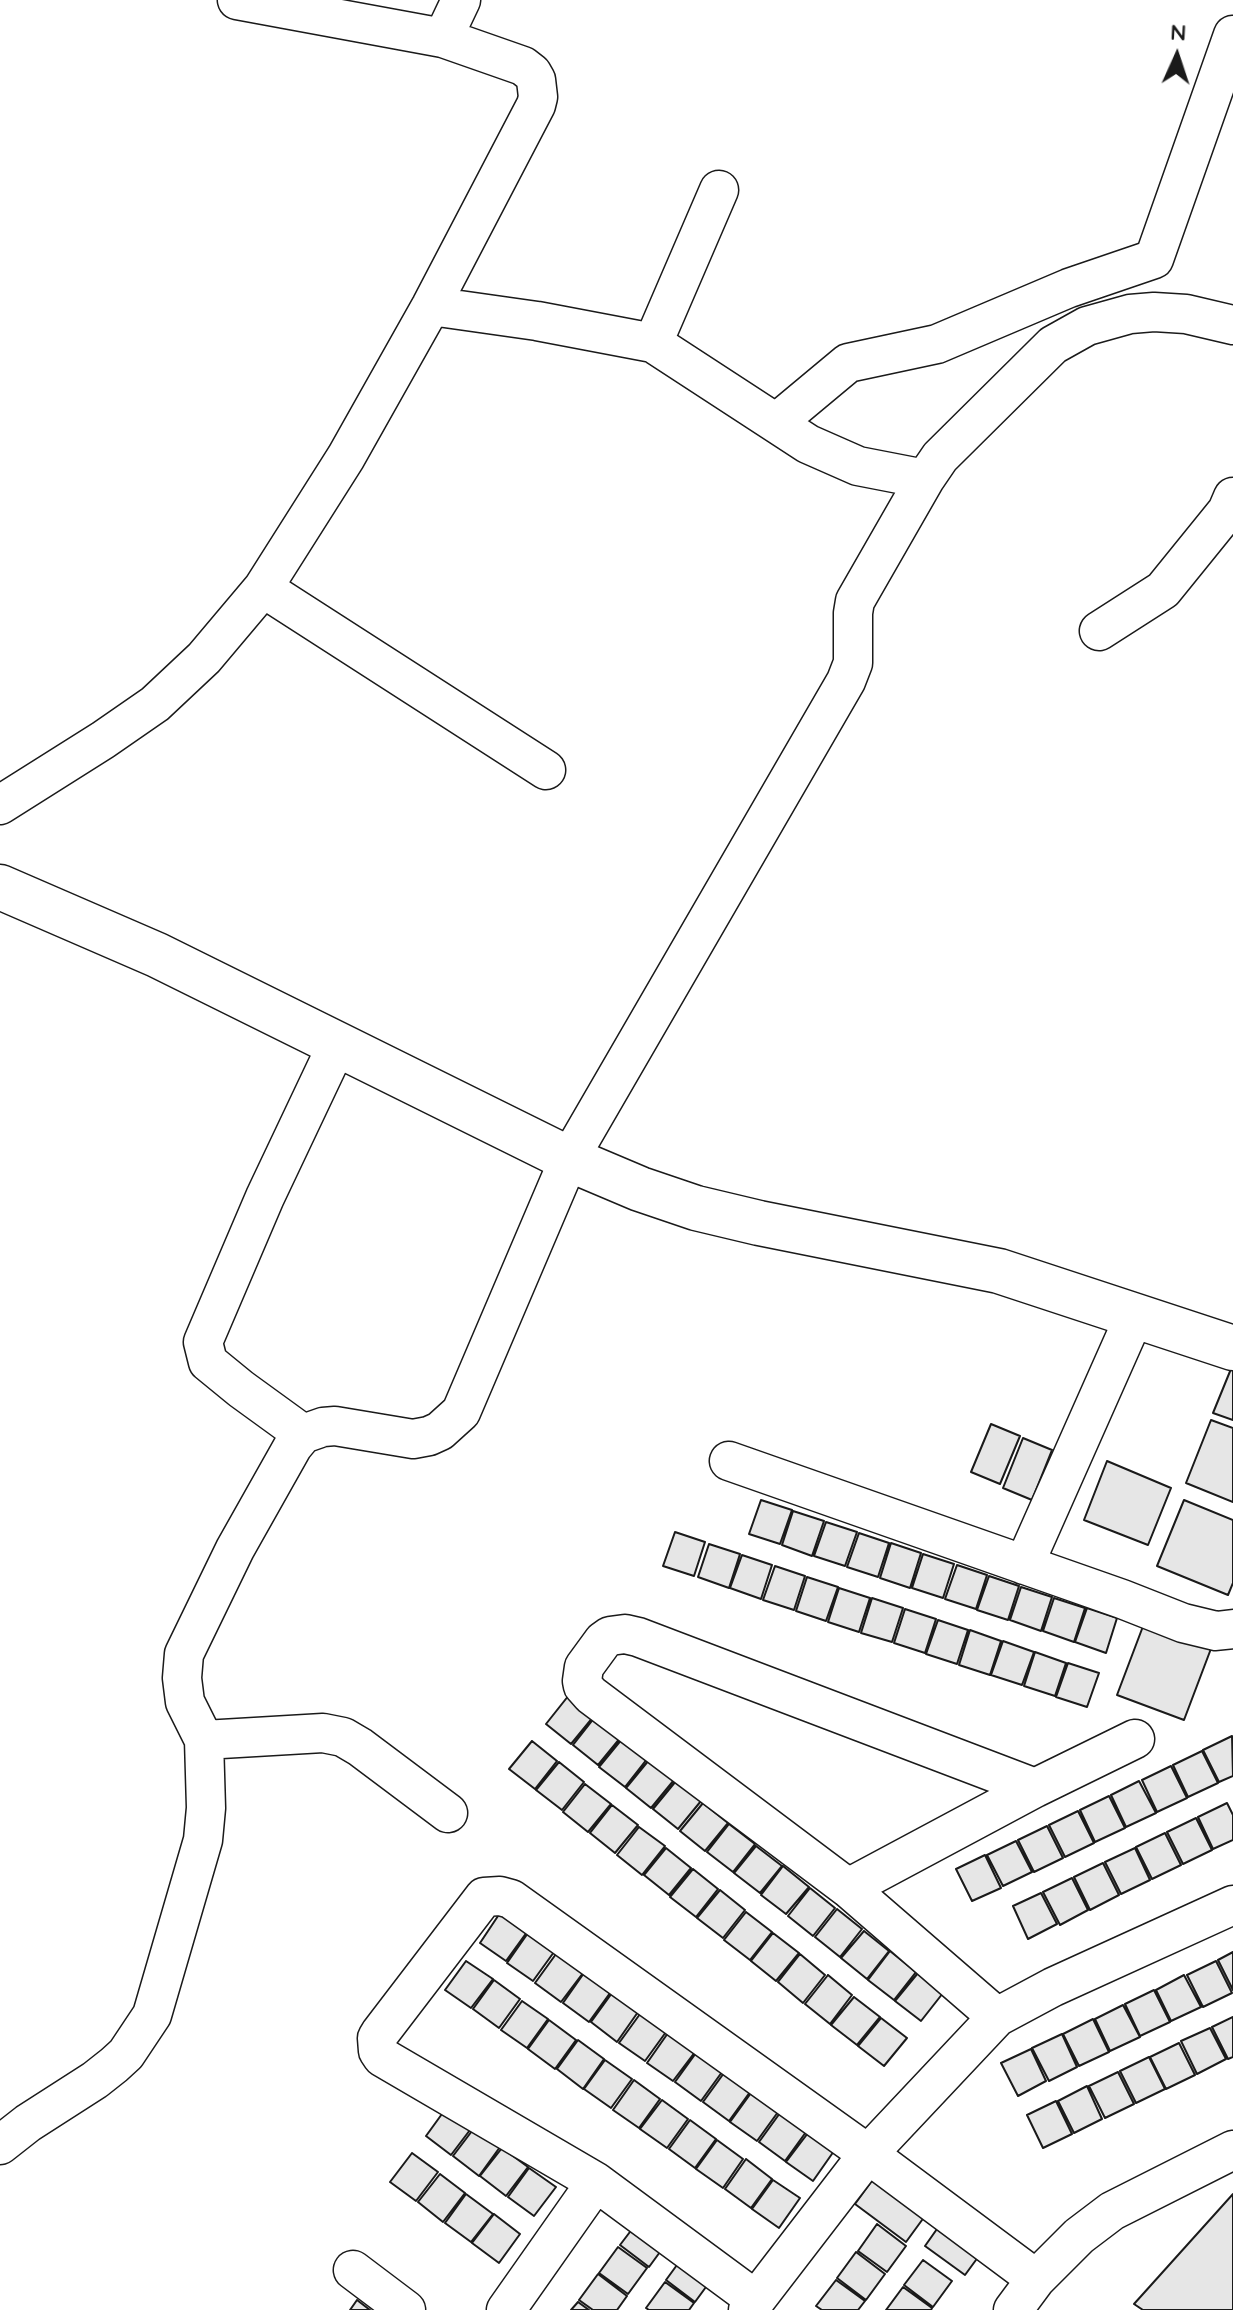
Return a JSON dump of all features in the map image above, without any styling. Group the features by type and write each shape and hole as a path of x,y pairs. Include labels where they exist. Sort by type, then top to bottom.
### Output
{"street":[{"path":"0,805 155,704 204,658 263,588 346,457 431,306 536,105 536,80 523,66 443,38 237,0"},
{"path":"443,38 461,0"},
{"path":"1154,312 1154,259 1233,35"},
{"path":"653,343 719,190"},
{"path":"776,423 848,363 937,344 1069,288 1154,259"},
{"path":"431,306 537,321 653,343 808,444 858,466 925,479"},
{"path":"0,2145 114,2065 126,2054 152,2015 203,1840 206,1808 204,1740 185,1702 182,1678 184,1654 235,1549 293,1446 303,1434 335,1426 413,1439 440,1431 457,1417 569,1159 846,681 853,663 855,601 925,479 940,457 1053,345 1087,326 1130,314 1154,312 1186,314 1233,325"},
{"path":"1099,631 1163,590 1227,511 1233,497"},
{"path":"263,588 546,770"},
{"path":"0,887 157,955 569,1159 640,1189 696,1208 759,1223 999,1271 1233,1348"},
{"path":"303,1434 208,1362 203,1342 265,1197 337,1045"},
{"path":"1024,1565 1135,1315"},
{"path":"729,1461 1183,1623 1216,1631 1233,1629"},
{"path":"997,2017 848,1888 591,1695 583,1686 584,1667 603,1641 617,1634 638,1637 1035,1788"},
{"path":"204,1740 323,1733 343,1737 448,1813"},
{"path":"848,1888 1035,1788 1135,1739"},
{"path":"1036,2279 868,2154 511,1899 484,1897 377,2038 382,2057 596,2182 752,2305 868,2154 997,2017 1053,1987 1233,1905"},
{"path":"1013,2310 1036,2279 1079,2236 1112,2211 1233,2150"},
{"path":"506,2310 596,2182"},
{"path":"353,2270 406,2310"}],"building":[{"path":"1233,1364 1233,1420 1213,1413"},
{"path":"1211,1420 1233,1428 1233,1502 1186,1483"},
{"path":"991,1424 1020,1436 1000,1484 971,1472"},
{"path":"1023,1438 1052,1450 1032,1500 1003,1488"},
{"path":"1107,1461 1171,1488 1148,1545 1084,1520"},
{"path":"761,1500 792,1510 780,1544 749,1534"},
{"path":"1184,1500 1233,1520 1233,1583 1228,1595 1157,1566"},
{"path":"793,1511 824,1521 812,1556 782,1545"},
{"path":"826,1522 857,1532 845,1566 814,1556"},
{"path":"675,1532 705,1542 694,1576 663,1566"},
{"path":"859,1533 889,1543 878,1577 847,1567"},
{"path":"891,1543 921,1553 910,1588 880,1578"},
{"path":"709,1544 740,1554 729,1588 698,1577"},
{"path":"923,1554 954,1564 943,1598 912,1588"},
{"path":"742,1555 772,1565 761,1599 730,1588"},
{"path":"957,1565 987,1575 976,1609 945,1599"},
{"path":"775,1566 805,1576 794,1610 763,1600"},
{"path":"989,1576 1019,1586 1008,1620 977,1610"},
{"path":"807,1577 838,1587 826,1621 796,1611"},
{"path":"1021,1587 1052,1597 1041,1631 1010,1620"},
{"path":"839,1588 870,1598 859,1632 828,1622"},
{"path":"872,1598 903,1608 892,1642 861,1633"},
{"path":"1054,1598 1085,1608 1074,1642 1043,1631"},
{"path":"1087,1608 1117,1618 1106,1653 1075,1642"},
{"path":"905,1609 936,1619 925,1653 894,1643"},
{"path":"938,1620 968,1630 957,1664 926,1654"},
{"path":"1145,1621 1212,1646 1184,1720 1117,1695"},
{"path":"970,1630 1001,1641 990,1675 959,1665"},
{"path":"1003,1641 1034,1652 1022,1685 991,1675"},
{"path":"1035,1652 1066,1663 1055,1696 1024,1686"},
{"path":"1068,1663 1099,1673 1087,1707 1056,1697"},
{"path":"569,1695 594,1716 571,1744 546,1724"},
{"path":"595,1717 621,1737 598,1765 573,1745"},
{"path":"1232,1736 1233,1776 1219,1782 1203,1750"},
{"path":"622,1739 647,1759 625,1787 599,1767"},
{"path":"532,1741 557,1761 535,1789 509,1769"},
{"path":"1202,1751 1218,1783 1188,1797 1173,1765"},
{"path":"649,1760 674,1780 651,1808 626,1788"},
{"path":"559,1762 584,1782 562,1810 536,1790"},
{"path":"1171,1766 1187,1798 1157,1812 1142,1780"},
{"path":"676,1781 701,1801 678,1829 653,1809"},
{"path":"1139,1781 1156,1813 1126,1827 1111,1795"},
{"path":"585,1784 611,1804 588,1832 563,1812"},
{"path":"1109,1796 1125,1828 1095,1842 1080,1810"},
{"path":"703,1803 728,1823 705,1851 680,1831"},
{"path":"1227,1803 1233,1815 1233,1840 1213,1849 1198,1817"},
{"path":"612,1805 638,1825 615,1853 590,1833"},
{"path":"1078,1811 1094,1843 1065,1857 1049,1825"},
{"path":"1196,1818 1212,1850 1183,1864 1167,1832"},
{"path":"729,1824 755,1844 733,1872 707,1852"},
{"path":"1047,1826 1063,1858 1034,1872 1018,1840"},
{"path":"639,1827 665,1846 642,1875 617,1855"},
{"path":"1165,1833 1181,1865 1152,1879 1136,1847"},
{"path":"1016,1841 1032,1872 1003,1886 987,1855"},
{"path":"756,1846 782,1866 760,1893 734,1873"},
{"path":"666,1848 691,1868 669,1895 644,1875"},
{"path":"1135,1848 1150,1880 1121,1894 1105,1862"},
{"path":"985,1855 1001,1888 972,1901 956,1869"},
{"path":"1103,1863 1119,1895 1090,1910 1074,1877"},
{"path":"783,1866 809,1887 786,1914 761,1895"},
{"path":"693,1869 718,1889 696,1917 670,1897"},
{"path":"1072,1878 1088,1910 1060,1925 1043,1892"},
{"path":"810,1888 835,1908 813,1936 788,1916"},
{"path":"720,1890 745,1910 723,1938 697,1918"},
{"path":"1041,1893 1057,1924 1028,1939 1013,1906"},
{"path":"837,1909 862,1929 840,1957 815,1937"},
{"path":"746,1912 772,1932 750,1960 724,1940"},
{"path":"500,1913 527,1932 506,1961 480,1943"},
{"path":"864,1931 889,1951 867,1979 841,1958"},
{"path":"528,1933 554,1952 533,1981 507,1963"},
{"path":"773,1933 799,1953 776,1981 751,1961"},
{"path":"890,1951 916,1972 894,2000 868,1980"},
{"path":"1233,1952 1233,1990 1218,1960"},
{"path":"556,1954 583,1973 561,2002 535,1983"},
{"path":"800,1954 825,1975 803,2003 778,1982"},
{"path":"466,1961 493,1979 471,2008 445,1990"},
{"path":"1216,1961 1232,1993 1203,2007 1187,1975"},
{"path":"584,1973 610,1993 589,2022 563,2003"},
{"path":"918,1973 943,1993 921,2021 895,2001"},
{"path":"828,1975 852,1995 830,2024 805,2004"},
{"path":"1184,1975 1201,2007 1171,2021 1156,1990"},
{"path":"494,1980 520,1999 499,2028 473,2009"},
{"path":"1154,1990 1170,2022 1140,2036 1125,2004"},
{"path":"612,1993 638,2012 617,2042 591,2022"},
{"path":"854,1997 880,2017 857,2045 831,2025"},
{"path":"522,2001 548,2019 527,2048 501,2030"},
{"path":"1123,2005 1140,2037 1110,2051 1095,2019"},
{"path":"640,2014 666,2032 645,2061 619,2043"},
{"path":"1233,2017 1233,2057 1228,2059 1212,2027"},
{"path":"881,2018 907,2038 884,2066 858,2046"},
{"path":"1093,2019 1109,2052 1079,2066 1063,2034"},
{"path":"549,2020 576,2040 555,2069 528,2049"},
{"path":"1210,2028 1226,2059 1197,2074 1181,2041"},
{"path":"668,2033 695,2052 673,2081 647,2063"},
{"path":"1062,2034 1077,2067 1049,2081 1032,2048"},
{"path":"578,2040 604,2059 583,2089 557,2069"},
{"path":"1179,2043 1195,2075 1166,2089 1150,2057"},
{"path":"1031,2049 1046,2081 1018,2096 1001,2063"},
{"path":"696,2053 722,2072 701,2101 675,2082"},
{"path":"1149,2057 1165,2089 1136,2103 1120,2071"},
{"path":"605,2060 632,2079 611,2108 584,2089"},
{"path":"1118,2072 1134,2104 1105,2118 1089,2086"},
{"path":"724,2073 750,2092 729,2121 703,2102"},
{"path":"634,2080 660,2099 639,2128 613,2110"},
{"path":"1087,2086 1102,2119 1074,2133 1058,2101"},
{"path":"751,2093 778,2112 757,2141 730,2122"},
{"path":"662,2100 688,2119 667,2148 640,2129"},
{"path":"1056,2101 1072,2134 1043,2148 1027,2115"},
{"path":"447,2107 473,2126 451,2155 426,2136"},
{"path":"780,2113 806,2132 785,2161 759,2142"},
{"path":"690,2120 716,2139 695,2168 669,2149"},
{"path":"475,2127 500,2147 479,2176 453,2156"},
{"path":"808,2133 834,2151 813,2181 786,2162"},
{"path":"717,2140 743,2159 723,2188 696,2169"},
{"path":"502,2148 528,2167 506,2196 480,2176"},
{"path":"412,2153 438,2172 416,2201 390,2182"},
{"path":"746,2159 772,2179 751,2208 725,2189"},
{"path":"882,2167 933,2205 906,2242 855,2204"},
{"path":"529,2168 556,2187 534,2216 508,2197"},
{"path":"440,2174 465,2193 443,2222 418,2202"},
{"path":"773,2180 800,2198 779,2228 752,2209"},
{"path":"466,2194 493,2214 471,2242 445,2223"},
{"path":"1233,2194 1233,2310 1143,2310 1134,2304"},
{"path":"494,2214 520,2234 499,2263 472,2243"},
{"path":"944,2219 984,2249 965,2275 925,2246"},
{"path":"639,2220 668,2241 649,2267 620,2245"},
{"path":"877,2224 906,2246 887,2272 858,2251"},
{"path":"618,2247 647,2268 628,2294 599,2273"},
{"path":"856,2252 885,2274 866,2300 837,2278"},
{"path":"685,2254 714,2276 695,2302 666,2280"},
{"path":"923,2260 952,2281 933,2307 904,2285"},
{"path":"598,2274 627,2296 617,2310 593,2310 579,2300"},
{"path":"836,2280 865,2301 858,2310 822,2310 816,2306"},
{"path":"665,2282 694,2303 689,2310 646,2308"},
{"path":"903,2287 932,2308 931,2310 886,2310"},
{"path":"357,2300 370,2310 350,2310"},
{"path":"578,2302 589,2310 571,2310"}]}
